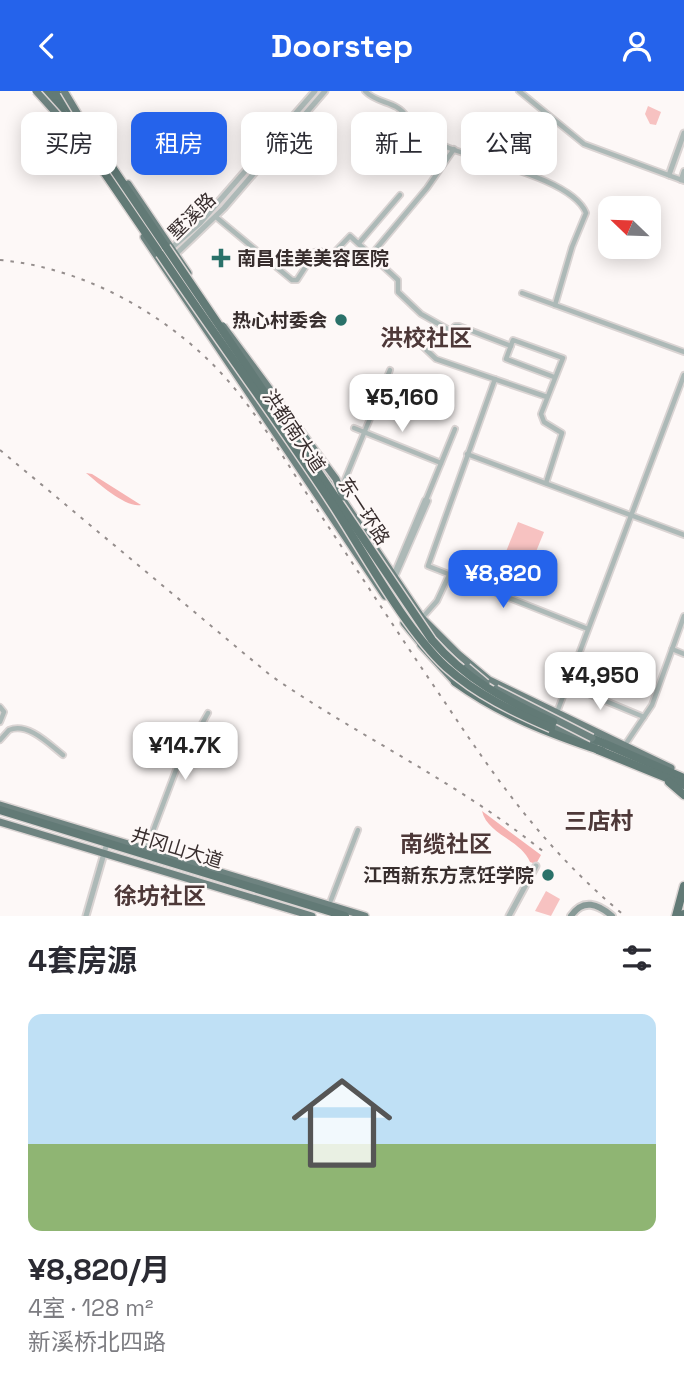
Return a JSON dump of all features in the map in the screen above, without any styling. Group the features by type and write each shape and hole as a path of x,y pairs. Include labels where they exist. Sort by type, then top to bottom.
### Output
{"highway":[{"name":"东一环路","path":"45,91 61,112"},
{"name":"东一环路","path":"55,91 72,112"},
{"name":"东一环路","path":"107,175 301,457 418,635 446,667 502,706 667,781"},
{"name":"东一环路","path":"117,175 192,288 295,434 432,641 449,660 504,700 555,718 592,738 684,776"},
{"path":"455,682 502,713 530,727 602,751"},
{"path":"667,781 684,785"},
{"path":"667,781 684,795"},
{"name":"井冈山大道","path":"0,812 332,916"},
{"name":"井冈山大道","path":"105,847 345,916"},
{"path":"681,916 684,886"}],"main road":[{"path":"36,91 55,112"},
{"name":"洪都南大道","path":"45,91 414,637 438,662 479,693 684,785"},
{"path":"63,91 76,112"},
{"name":"洪都南大道","path":"63,91 174,251 225,332 341,495 423,620 489,680 555,718 624,746 684,776"},
{"path":"192,288 236,341 336,479 341,495"},
{"path":"423,620 440,642 467,667 503,692 592,738"},
{"path":"414,637 455,682"},
{"path":"0,804 365,916"},
{"path":"0,822 105,847 312,916"},
{"path":"573,916 582,907 591,906 609,916"}],"street":[{"name":"墅溪路","path":"162,266 315,91"},
{"name":"墅溪路","path":"156,257 174,251 216,217 325,91"},
{"path":"365,91 372,98 401,108 406,115 450,148 494,165 529,172 579,200 586,213 572,247 555,305"},
{"path":"519,91 584,144 682,180 684,171"},
{"path":"668,175 684,133"},
{"path":"371,255 427,188 454,148"},
{"path":"359,243 400,195"},
{"path":"216,217 292,280 296,280 318,251 330,257 348,235 398,280 398,292 433,322 451,331 455,325 460,326 511,347"},
{"path":"522,293 684,352"},
{"path":"415,340 436,359 547,397"},
{"path":"545,483 562,435 560,430 544,422 541,417 563,358 513,340 506,359 554,377"},
{"path":"341,495 390,370"},
{"path":"555,718 684,375"},
{"path":"495,379 428,566 588,629"},
{"path":"354,428 441,463"},
{"path":"395,576 455,429"},
{"path":"467,454 684,535"},
{"path":"423,620 437,601 449,575"},
{"path":"624,746 652,705 684,616"},
{"path":"672,649 684,654"},
{"path":"567,685 644,717"},
{"path":"0,707 4,712 0,722"},
{"path":"148,844 176,771 208,713"},
{"path":"0,740 9,730 23,729 39,736 63,755"},
{"path":"331,900 358,830"},
{"path":"86,916 105,847"},
{"path":"509,916 536,866"},
{"path":"681,916 684,900"}],"shaded area":[{"path":"648,106 661,112 656,125 650,124 645,114"},
{"path":"86,473 92,474 141,505 120,499"},
{"path":"518,522 544,532 531,564 505,554"},
{"path":"482,811 541,855 536,864 530,862 526,854 490,826"},
{"path":"546,891 560,899 551,916 535,911"}],"railway":[{"path":"0,260 56,271 109,291 159,320 220,371 264,428 410,651 504,787 547,841 625,916"},
{"path":"0,450 270,675 479,804 545,853"}],"place":[{"name":"南昌佳美美容医院","path":"221,258"},
{"name":"热心村委会","path":"341,320"},
{"name":"江西新东方烹饪学院","path":"548,875"}],"district":[{"name":"洪校社区","path":"426,338"},
{"name":"三店村","path":"599,821"},
{"name":"南缆社区","path":"446,844"},
{"name":"徐坊社区","path":"160,896"}]}
